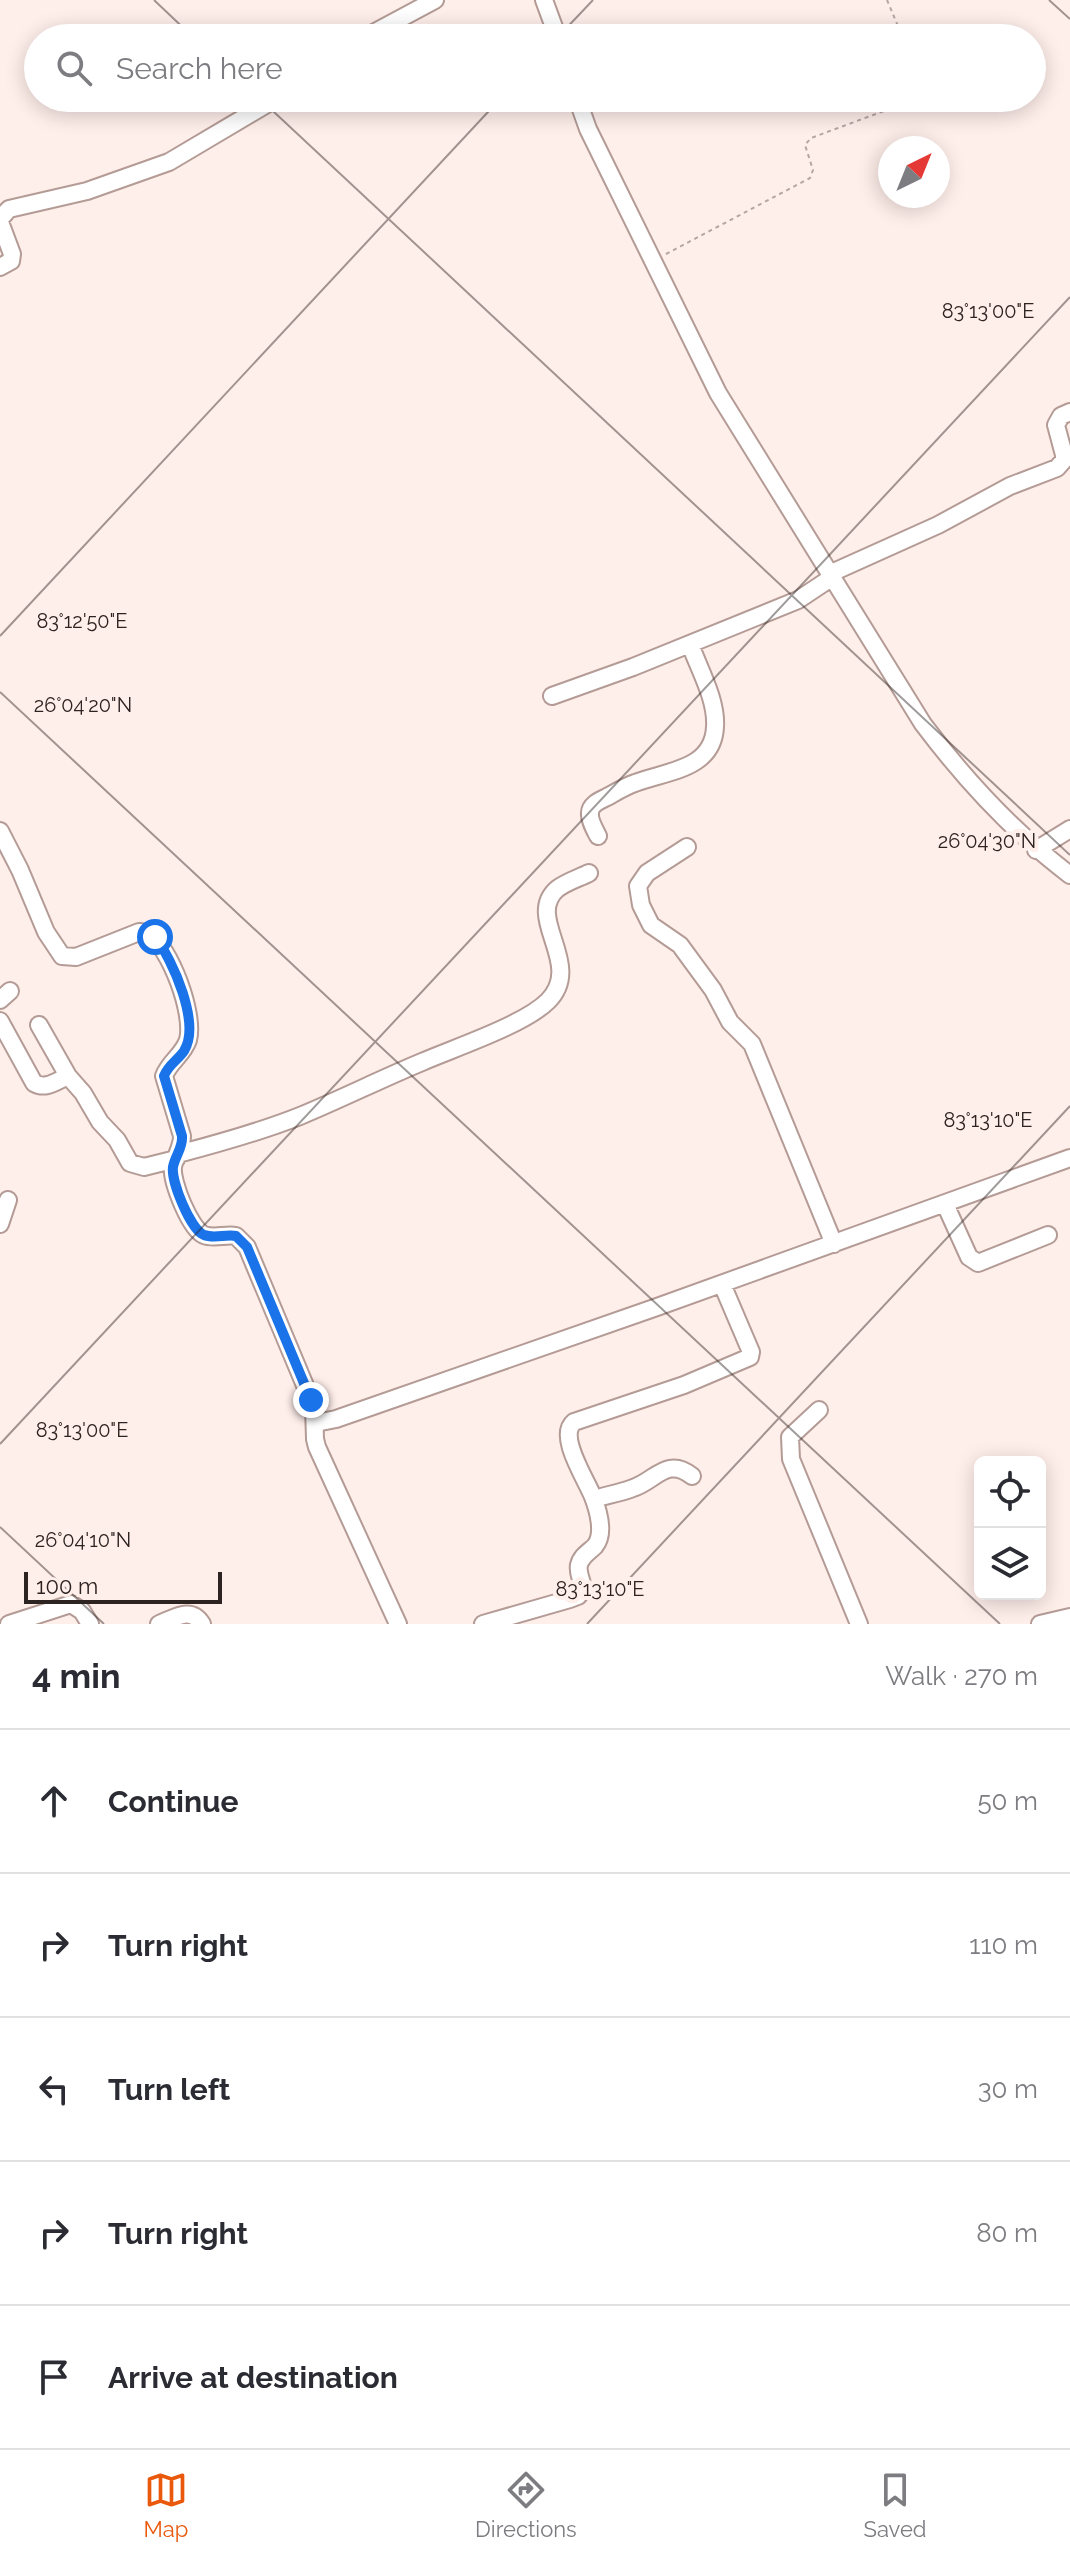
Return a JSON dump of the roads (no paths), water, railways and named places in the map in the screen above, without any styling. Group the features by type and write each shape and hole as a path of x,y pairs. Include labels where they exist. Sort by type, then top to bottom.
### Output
{"street":[{"path":"390,24 435,0"},
{"path":"544,0 553,24"},
{"path":"0,267 11,261 12,254 0,230 0,220 9,209 87,191 169,162 253,112"},
{"path":"582,112 718,393 923,724 958,770 1036,850 1070,875"},
{"path":"552,696 633,667 798,600 830,576 1068,469 1056,425 1061,416 1070,412"},
{"path":"598,836 590,815 592,807 635,783 694,764 713,740 715,719 712,705 690,644"},
{"path":"1036,850 1070,829"},
{"path":"0,831 8,864 62,956 76,957 139,932 155,937 163,947 184,998 189,1023 184,1050 164,1076 182,1136 173,1170 174,1179 188,1218 195,1228 203,1235 236,1236 247,1247 314,1407 317,1447 398,1624"},
{"path":"687,847 647,873 638,886 641,905 651,925 680,945 713,990 730,1022 752,1044 834,1244"},
{"path":"39,1025 68,1076 83,1093 100,1122 117,1140 130,1163 144,1167 234,1140 299,1116 539,1009 558,988 562,966 547,918 547,905 558,888 589,873"},
{"path":"0,1021 34,1083 47,1086 68,1076"},
{"path":"316,1423 365,1409 722,1284 1070,1158"},
{"path":"0,1224 8,1200"},
{"path":"945,1204 969,1257 978,1263 1048,1235"},
{"path":"483,1624 582,1593 578,1569 580,1561 594,1547 600,1532 594,1499 567,1437 569,1425 684,1385 750,1357 751,1352 722,1284"},
{"path":"819,1410 793,1432 789,1447 796,1474 859,1624"},
{"path":"594,1499 634,1488 652,1475 673,1468 682,1469 692,1476"},
{"path":"17,1623 71,1604 82,1611 90,1624"},
{"path":"159,1624 186,1613 198,1618 202,1624"},
{"path":"1040,1624 1070,1617"}]}
